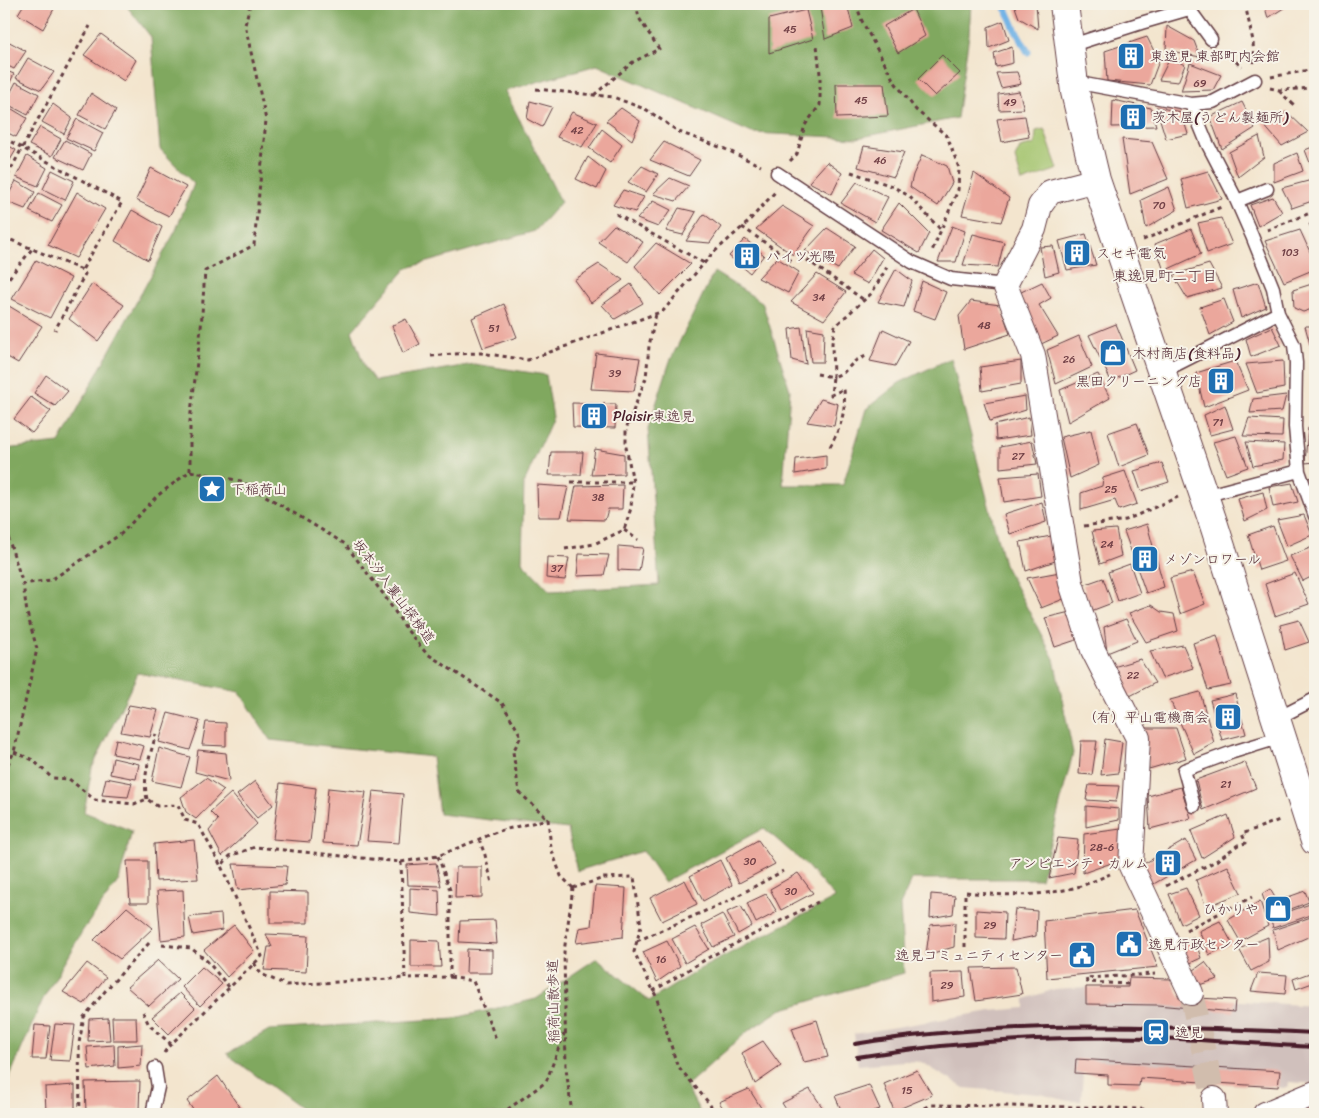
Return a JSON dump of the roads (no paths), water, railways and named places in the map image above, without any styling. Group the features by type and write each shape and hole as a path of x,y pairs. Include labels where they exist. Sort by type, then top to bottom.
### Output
{"street":[{"path":"1064,4 1074,82 1096,180 1203,492 1315,841"},
{"path":"1096,180 1050,192 1040,206 1034,229 1005,285 1034,354 1071,583 1093,650 1138,738 1131,866 1191,993"},
{"path":"1265,1114 1315,1093"}],"lane":[{"path":"1069,46 1190,9 1210,39"},
{"path":"1074,82 1191,104 1213,102 1251,82"},
{"path":"1191,104 1207,143 1237,201 1252,236 1273,288 1278,313 1294,345 1296,363 1295,428 1300,470 1315,516"},
{"path":"783,176 912,262 951,279 1005,285"},
{"path":"1237,201 1267,189"},
{"path":"1162,372 1278,313"},
{"path":"1203,492 1300,470"},
{"path":"1194,806 1184,770 1233,752 1279,728 1315,699"},
{"path":"152,1114 158,1087 155,1068"}],"waterway":[{"path":"1004,4 1028,52"}],"tunnel":[{"path":"1191,993 1214,1099"}],"railway":[{"path":"855,1044 969,1031 1085,1026 1315,1033"},
{"path":"857,1057 969,1043 1082,1038 1156,1038 1315,1047"}],"place":[{"name":"東逸見 東部町内会館","path":"1131,56"},
{"name":"茨木屋(うどん製麺所)","path":"1133,117"},
{"name":"スセキ電気","path":"1077,253"},
{"name":"ハイツ光陽","path":"747,256"},
{"name":"木村商店(食料品)","path":"1113,353"},
{"name":"黒田クリーニング店","path":"1221,381"},
{"name":"Plaisir東逸見","path":"594,416"},
{"name":"下稲荷山","path":"212,489"},
{"name":"メゾンロワール","path":"1145,559"},
{"name":"（有）平山電機商会","path":"1228,717"},
{"name":"アンビエンテ・カルム","path":"1168,863"},
{"name":"ひかりや","path":"1278,909"},
{"name":"逸見行政センター","path":"1129,944"},
{"name":"逸見コミュニティセンター","path":"1082,955"},
{"name":"逸見","path":"1156,1032"}],"district":[{"name":"東逸見町二丁目","path":"1165,276"}]}
